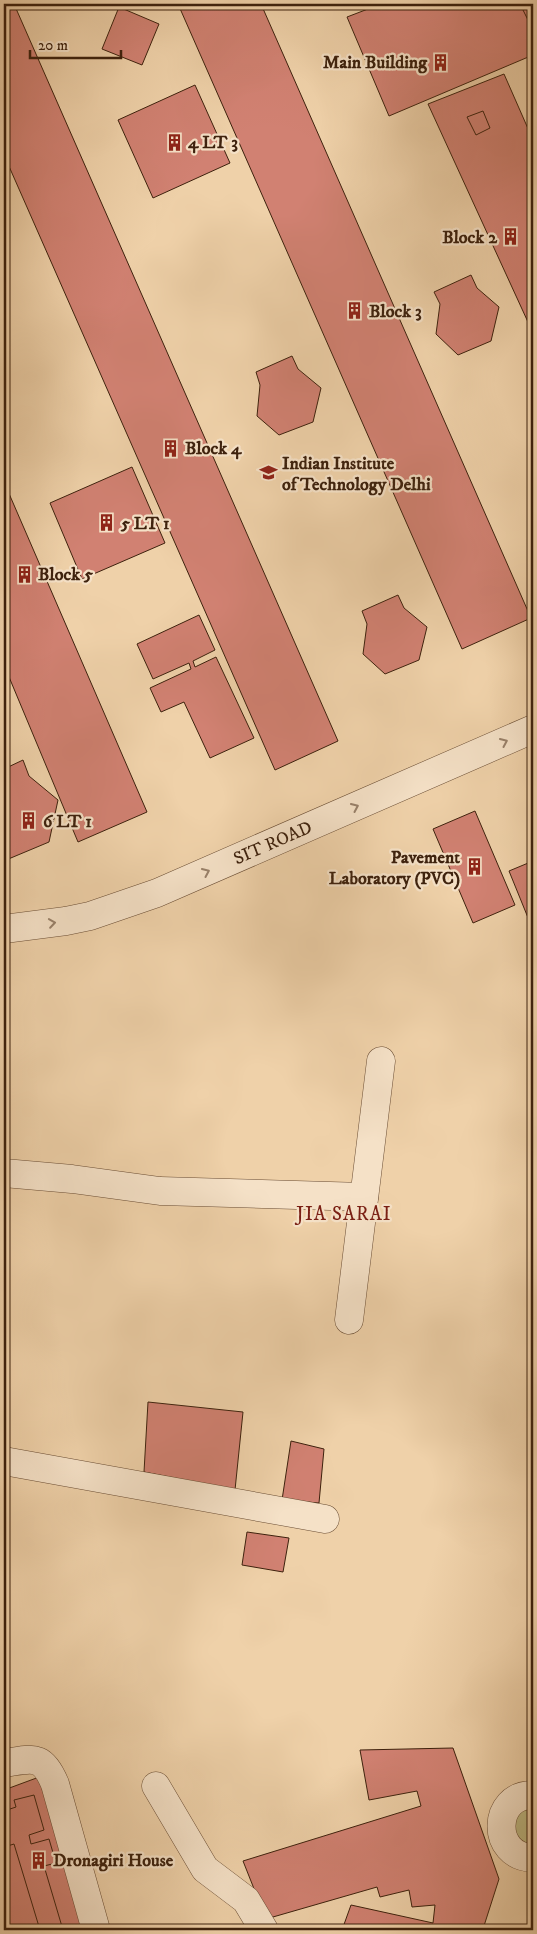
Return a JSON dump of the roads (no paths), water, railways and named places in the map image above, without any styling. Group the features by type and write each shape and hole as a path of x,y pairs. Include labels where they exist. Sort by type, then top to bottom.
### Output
{"street":[{"name":"SIT ROAD","path":"4,930 90,916 157,893 533,729"},
{"path":"349,1320 381,1061"},
{"path":"4,1173 72,1179 160,1191 364,1197"},
{"path":"4,1461 326,1519"},
{"path":"4,1763 37,1759 45,1764 50,1773 55,1784 96,1930"},
{"path":"156,1786 206,1869 246,1900 264,1930"},
{"path":"533,1795 518,1798 504,1813 501,1822 505,1842 512,1850 520,1856 533,1858"}],"place":[{"name":"Main Building","path":"441,62"},
{"name":"4 LT 3","path":"174,142"},
{"name":"Block 2","path":"511,237"},
{"name":"Block 3","path":"355,311"},
{"name":"Block 4","path":"171,448"},
{"name":"Indian Institute of Technology Delhi","path":"268,473"},
{"name":"5 LT 1","path":"107,523"},
{"name":"Block 5","path":"24,574"},
{"name":"6 LT 1","path":"29,821"},
{"name":"Pavement Laboratory (PVC)","path":"474,867"},
{"name":"Dronagiri House","path":"39,1860"}],"district":[{"name":"JIA SARAI","path":"344,1213"}]}
